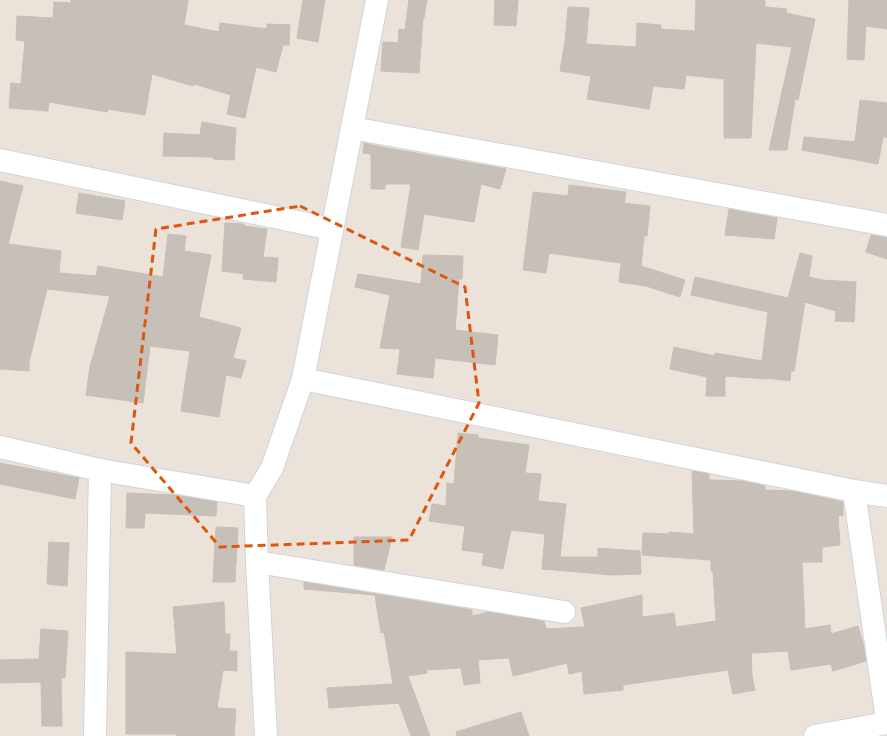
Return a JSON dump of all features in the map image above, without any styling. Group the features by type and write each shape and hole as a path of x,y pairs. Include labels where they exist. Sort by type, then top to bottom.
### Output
{"street":[{"path":"266,736 255,496 272,468 303,380 377,0"},
{"path":"352,128 887,225"},
{"path":"0,160 332,229"},
{"path":"303,380 854,491 887,496"},
{"path":"0,447 100,470 255,496"},
{"path":"95,736 100,470"},
{"path":"814,736 887,722 854,491"},
{"path":"257,562 564,612"}],"highlighted area":[{"path":"300,206 465,287 479,403 409,540 220,547 131,443 156,229"}],"building":[{"path":"71,0 188,0 184,25 219,32 220,23 267,29 267,24 290,25 289,45 283,45 276,72 256,67 245,118 227,114 231,95 152,74 145,115 108,109 108,112 49,102 48,111 9,108 11,83 21,84 25,41 16,40 17,16 53,18 54,2 71,3"},
{"path":"303,0 325,0 318,42 297,38"},
{"path":"409,0 427,0 423,18 419,73 381,71 383,42 398,43 399,29 405,30"},
{"path":"495,0 518,0 516,26 494,25"},
{"path":"696,0 765,0 765,7 787,9 786,13 815,19 798,100 795,99 787,150 769,150 792,47 756,43 751,138 724,138 724,79 686,75 684,89 653,86 649,109 587,99 591,76 560,71 565,42 568,7 589,8 586,44 636,47 637,23 661,25 660,29 695,31"},
{"path":"849,0 887,0 887,29 866,26 864,60 847,59"},
{"path":"860,100 887,103 887,137 883,137 878,164 802,150 804,137 855,142"},
{"path":"202,122 236,128 234,160 213,159 213,157 163,156 164,133 200,135"},
{"path":"364,143 506,169 500,189 481,184 474,222 424,214 418,250 401,247 411,184 385,184 385,189 371,189 371,154 363,153"},
{"path":"0,181 23,186 8,244 61,251 59,273 96,276 98,266 163,277 168,234 186,236 184,251 211,255 199,317 241,328 233,358 246,361 241,378 226,375 219,417 181,411 190,351 150,346 143,403 86,395 90,367 110,296 47,289 29,362 29,371 0,369"},
{"path":"569,185 626,192 624,203 650,206 647,236 644,236 641,266 685,280 680,297 646,286 619,282 621,263 549,253 546,273 523,270 533,192 568,196"},
{"path":"79,193 125,201 122,220 76,213"},
{"path":"729,209 777,218 774,239 725,235"},
{"path":"225,223 244,224 244,226 267,229 263,257 278,258 276,282 243,279 244,274 222,271"},
{"path":"871,235 887,238 887,259 866,252"},
{"path":"800,253 812,256 809,277 822,280 856,282 854,322 835,321 836,311 805,302 794,371 791,371 790,381 767,378 725,376 725,396 706,396 707,377 670,369 674,347 715,356 715,353 762,361 768,312 691,295 695,277 788,298"},
{"path":"423,255 463,256 462,279 459,279 455,330 498,335 495,365 435,358 433,378 397,374 400,349 380,348 390,295 355,287 358,274 421,284"},
{"path":"458,433 478,435 478,438 529,445 525,473 541,474 538,501 566,504 560,557 598,557 598,548 640,551 641,574 612,575 542,569 544,534 511,530 503,569 482,565 484,553 462,550 465,526 429,521 432,504 446,506 447,483 454,484"},
{"path":"0,463 79,478 75,499 0,484"},
{"path":"692,471 709,474 709,480 743,481 765,486 765,490 792,491 843,502 843,516 838,515 840,545 822,547 822,562 802,562 805,629 830,625 831,634 858,626 866,661 833,671 831,664 791,670 788,651 751,653 752,675 755,690 733,694 728,670 623,685 623,690 584,694 582,671 569,674 567,663 513,676 509,658 478,660 480,683 464,685 461,668 426,670 427,673 408,676 430,736 411,736 399,703 329,708 327,688 393,684 384,632 381,633 375,595 304,589 304,582 472,610 472,616 489,612 544,621 546,629 585,627 581,608 642,595 642,617 674,613 676,627 716,621 711,560 642,555 643,533 669,534 669,532 694,534"},
{"path":"127,493 175,495 217,502 216,516 145,513 144,528 126,528"},
{"path":"216,527 238,528 235,582 213,582"},
{"path":"354,537 392,537 384,570 354,565"},
{"path":"49,542 69,543 67,586 47,584"},
{"path":"224,602 225,634 230,634 229,651 237,651 237,671 223,670 217,708 236,709 234,736 126,734 126,652 177,654 173,607"},
{"path":"41,629 68,631 65,678 61,678 62,726 42,726 41,682 0,683 0,660 39,659"},
{"path":"521,712 529,736 457,736 456,732"}]}
